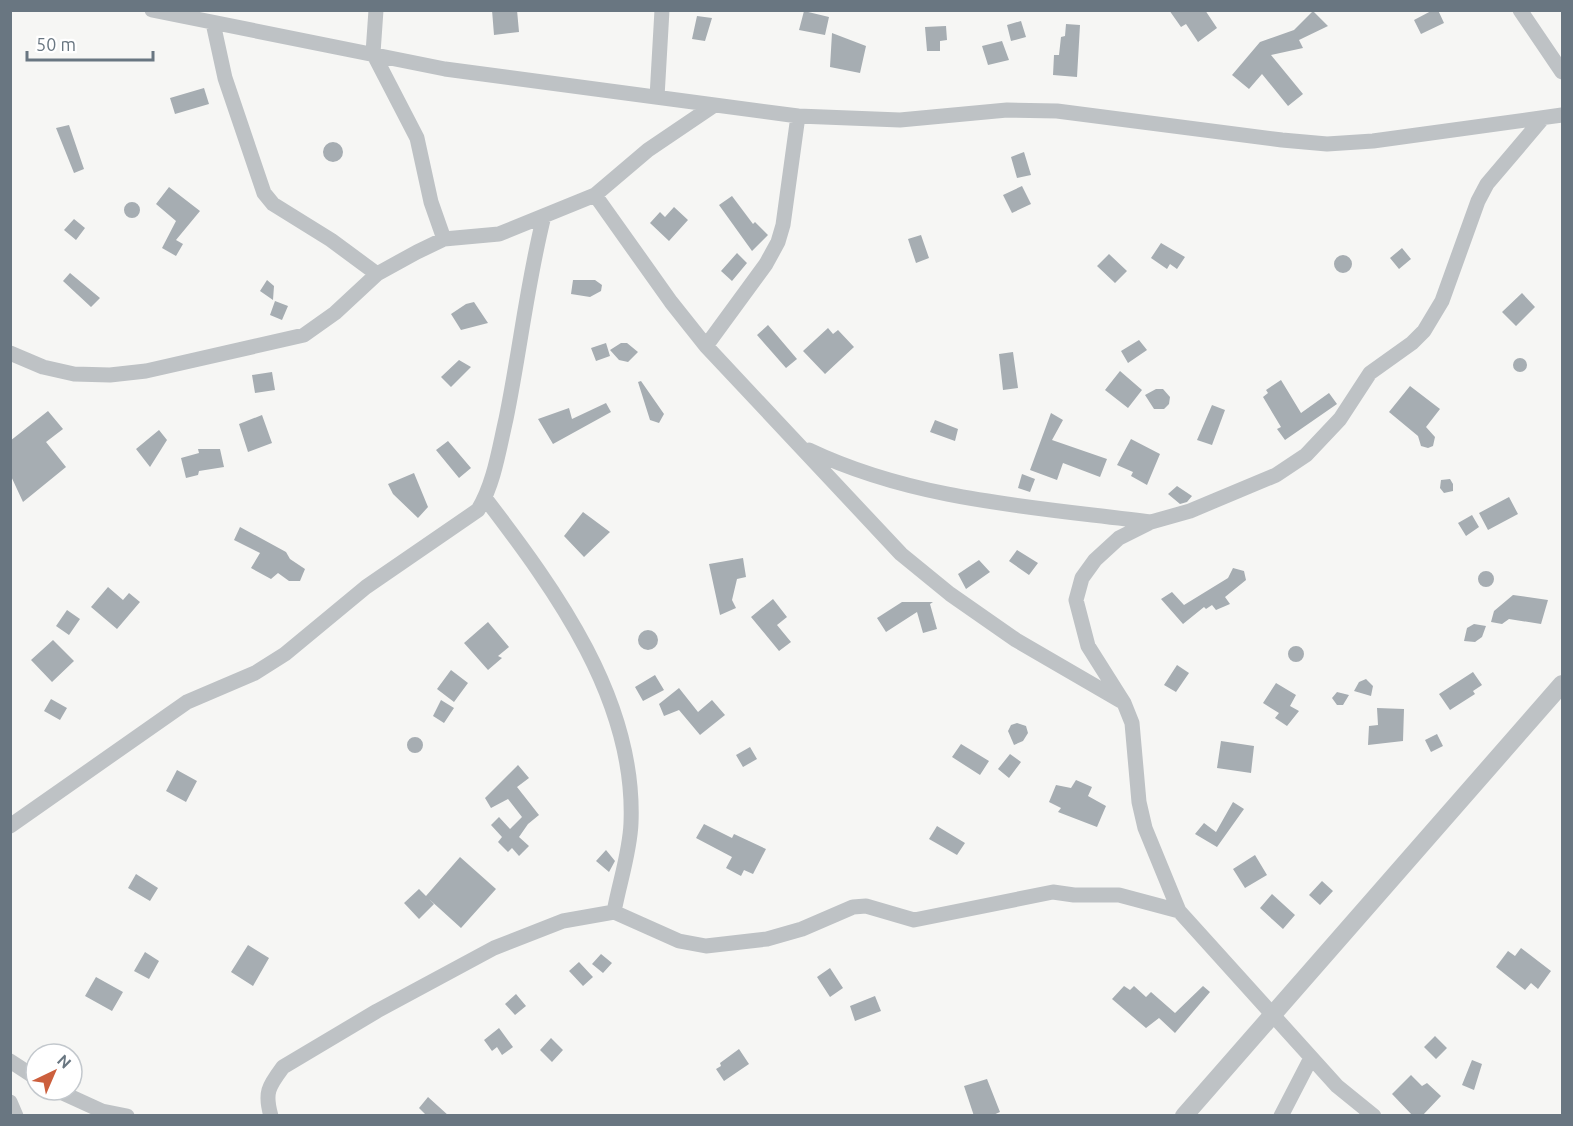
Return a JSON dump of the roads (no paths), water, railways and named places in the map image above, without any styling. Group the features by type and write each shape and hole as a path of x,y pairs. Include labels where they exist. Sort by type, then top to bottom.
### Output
{"street":[{"path":"152,10 446,69 798,116 900,120 1007,110 1057,111 1282,141 1327,144 1373,141 1563,115"},
{"path":"376,10 373,53 417,138 431,202 444,239"},
{"path":"657,98 662,10"},
{"path":"1520,10 1563,72"},
{"path":"213,23 225,78 264,192 273,204 331,240 377,274"},
{"path":"10,353 43,367 74,374 110,375 146,371 304,335 321,324 377,274 444,239 499,234 595,195 648,150 713,106"},
{"path":"706,346 766,264 778,243 783,225 798,116"},
{"path":"1374,1116 1338,1086 1311,1058 1179,911 1145,828 1139,802 1136,745 1132,723 1124,703 1088,646 1076,600 1082,578 1095,560 1119,538 1151,522 1190,511 1276,475 1292,467 1306,455 1340,419 1370,373 1412,343 1424,331 1442,301 1478,201 1487,184 1543,118"},
{"path":"595,195 671,302 706,346 901,554 950,594 1016,640 1124,703"},
{"path":"10,826 187,702 255,673 285,654 366,587 470,517 485,498 502,435 516,369 531,265 544,216"},
{"path":"801,446 865,473 935,494 1151,522"},
{"path":"485,498 542,572 574,623 597,673 629,763 631,826 614,912"},
{"path":"1184,1116 1563,684"},
{"path":"271,1116 266,1096 272,1081 283,1067 377,1011 494,948 563,921 614,912 679,941 706,946 776,936 802,929 853,907 866,906 914,920 1053,892 1119,896 1179,911"},
{"path":"1281,1116 1311,1058"},
{"path":"10,1061 24,1070"},
{"path":"10,1102 16,1116"},
{"path":"82,1102 102,1111 127,1116"}]}
